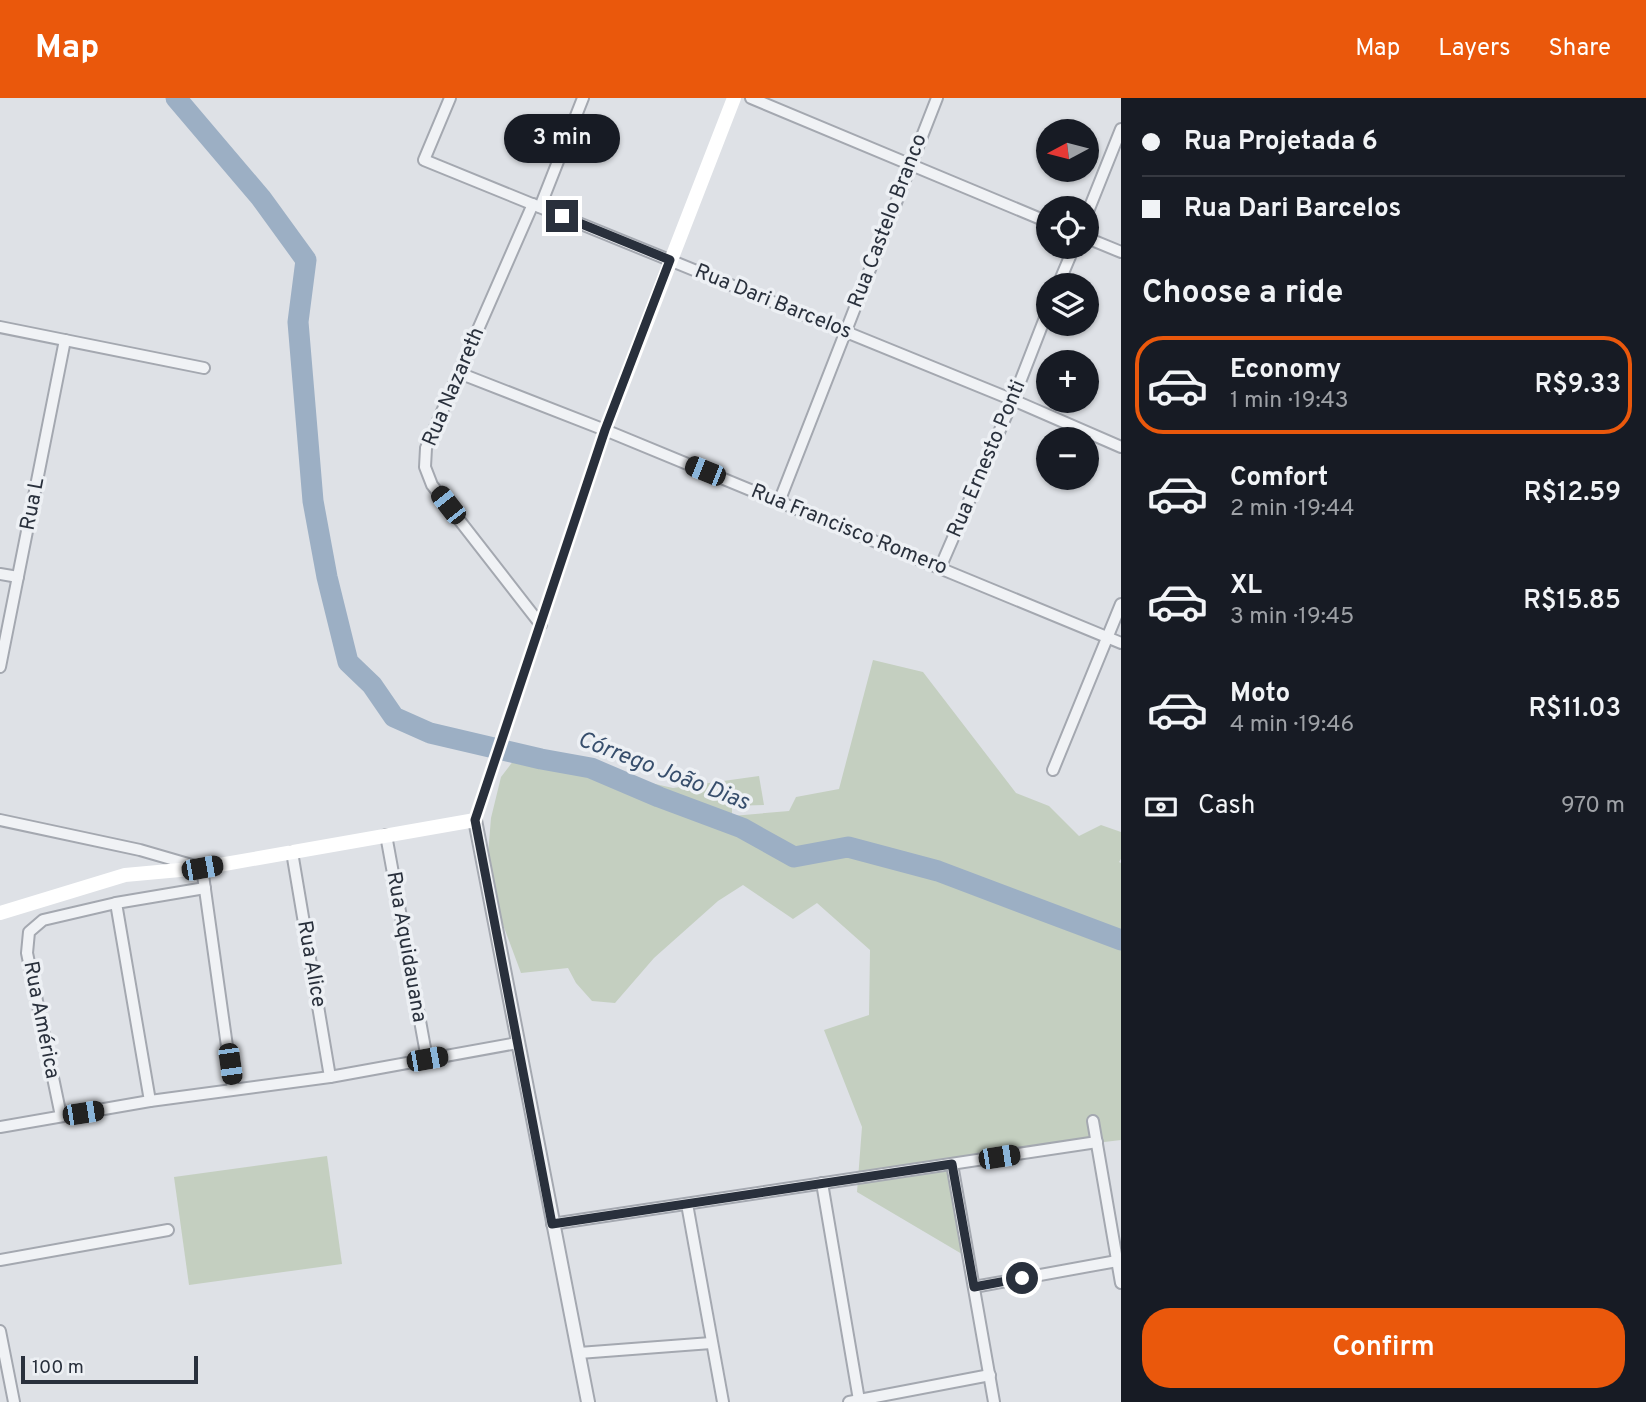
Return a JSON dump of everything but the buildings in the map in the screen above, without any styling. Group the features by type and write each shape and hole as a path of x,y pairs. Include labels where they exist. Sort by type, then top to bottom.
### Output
{"main road":[{"path":"0,913 125,875 202,868 475,820 605,430 734,98"}],"street":[{"name":"Rua Dari Barcelos","path":"450,98 424,160 846,331 1121,447"},
{"name":"Rua Nazareth","path":"541,625 432,485 425,467 426,448 583,98"},
{"path":"751,98 1036,217"},
{"name":"Rua Castelo Branco","path":"779,502 937,98"},
{"path":"1094,196 1121,129"},
{"path":"1099,243 1121,252"},
{"path":"0,327 204,368"},
{"name":"Rua Ernesto Ponti","path":"940,568 1038,336"},
{"name":"Rua L","path":"0,667 65,340"},
{"name":"Rua Francisco Romero","path":"459,373 605,430 1121,643"},
{"path":"0,574 18,578"},
{"path":"1053,770 1121,604"},
{"path":"0,820 140,850 202,868 233,1089"},
{"path":"475,820 588,1402"},
{"name":"Rua Aquidauana","path":"386,835 427,1059"},
{"name":"Rua Alice","path":"292,852 330,1077"},
{"name":"Rua América","path":"61,1116 27,953 29,932 43,920 116,902 205,888"},
{"path":"116,902 150,1101"},
{"path":"0,1127 150,1101 330,1077 517,1043"},
{"path":"1093,1121 1116,1226 1121,1283"},
{"path":"552,1224 1097,1142"},
{"path":"952,1164 994,1402"},
{"path":"822,1183 854,1401 990,1375"},
{"path":"687,1204 723,1402"},
{"path":"0,1260 168,1230"},
{"path":"974,1287 1117,1261"},
{"path":"0,1335 14,1402"},
{"path":"579,1353 711,1343"}],"green space":[{"path":"873,660 923,672 1016,793 1049,806 1079,836 1101,825 1121,832 1121,1140 953,1164 967,1257 857,1192 862,1127 824,1030 869,1015 870,950 817,903 793,919 743,885 718,901 654,958 615,1003 592,1001 576,983 568,968 521,973 486,879 491,818 501,777 520,752 539,751 575,757 633,779 673,788 759,776 764,805 732,806 732,816 789,811 796,797 839,789"},
{"path":"327,1156 342,1264 189,1285 174,1177"}],"waterway":[{"name":"Córrego João Dias","path":"176,98 261,198 306,260 298,322 313,501 327,577 348,662 372,685 394,717 430,733 591,768 742,828 794,857 848,847 938,871 1121,940"}],"route":[{"path":"562,216 670,260 605,430 475,820 552,1224 952,1164 974,1287 1022,1278"}]}
